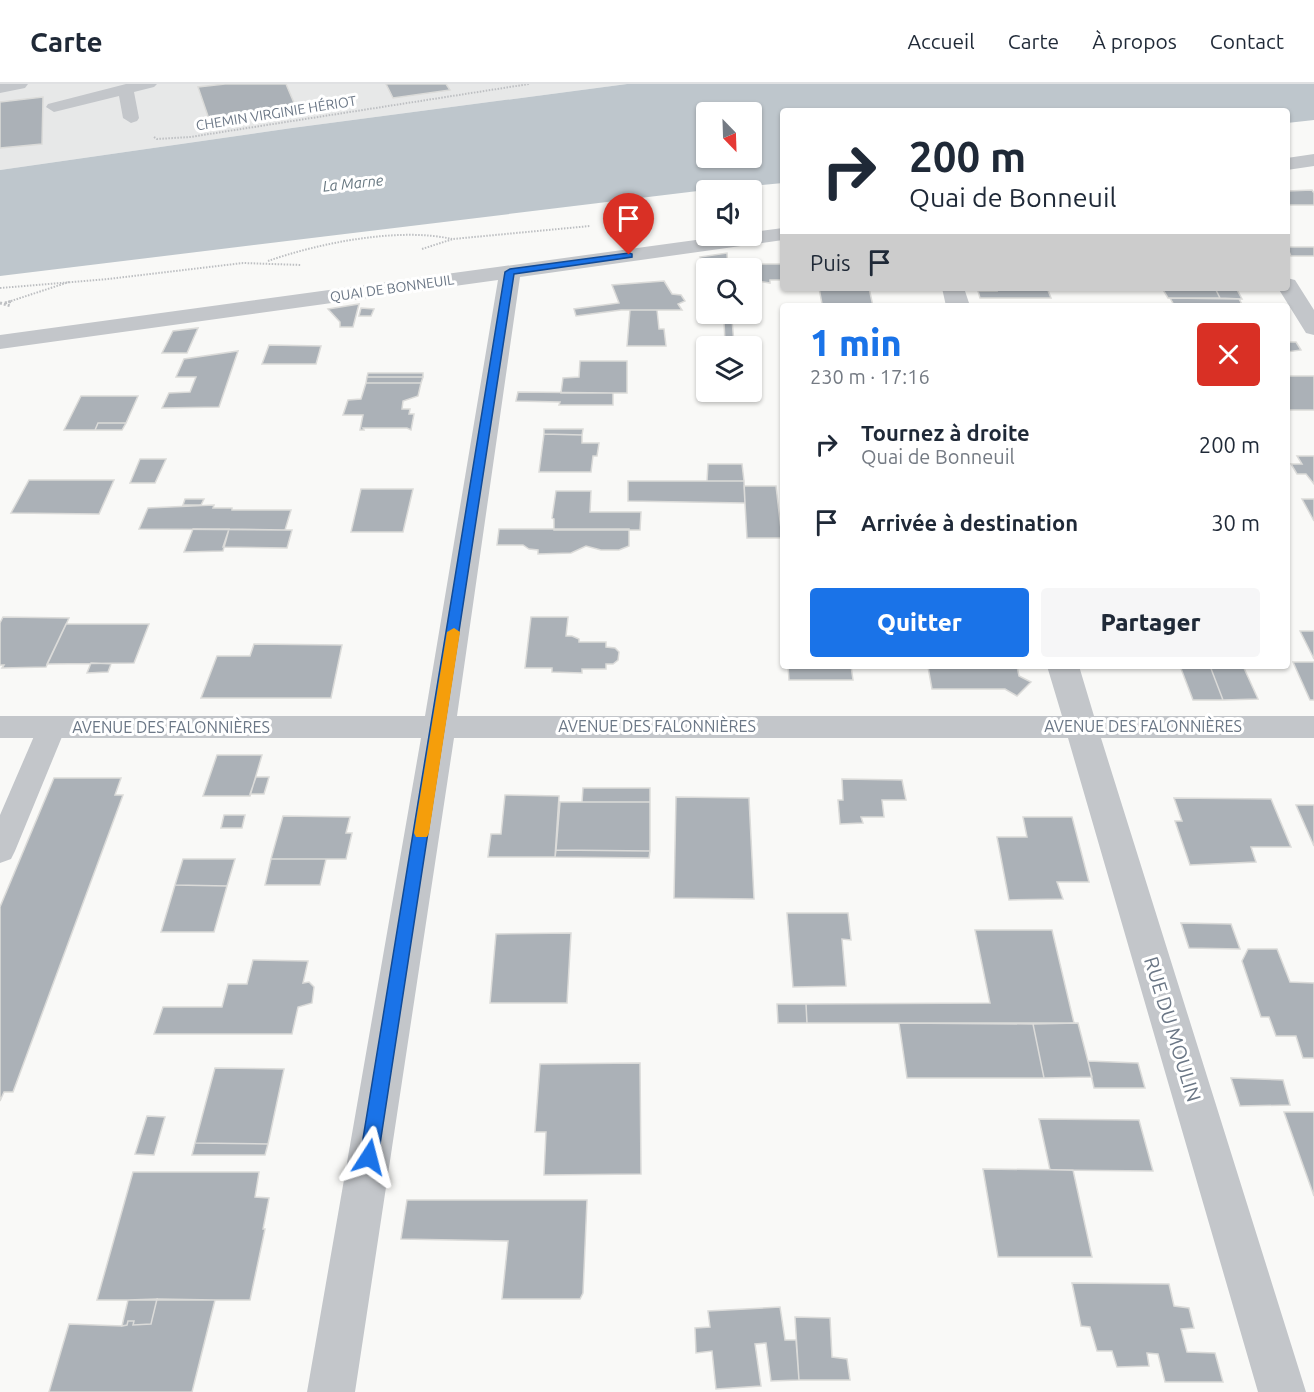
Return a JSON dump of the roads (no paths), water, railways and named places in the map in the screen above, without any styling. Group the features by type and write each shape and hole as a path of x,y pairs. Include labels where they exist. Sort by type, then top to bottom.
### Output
{"street":[{"path":"1290,164 1314,160"},
{"name":"QUAI DE BONNEUIL","path":"0,342 780,234"},
{"path":"331,1392 510,272"},
{"path":"1290,290 1314,328"},
{"name":"RUE DU MOULIN","path":"1065,669 1282,1392"},
{"name":"AVENUE DES FALONNIÈRES","path":"0,728 1314,727"}],"lane":[{"path":"54,107 146,85"},
{"path":"126,89 131,118"},
{"path":"0,851 52,728"}],"water":[{"name":"La Marne","path":"627,84 1314,84 1314,120 1290,123 1290,108 780,108 780,183 762,185 762,180 696,180 696,191 0,276 0,170 292,128"}]}
